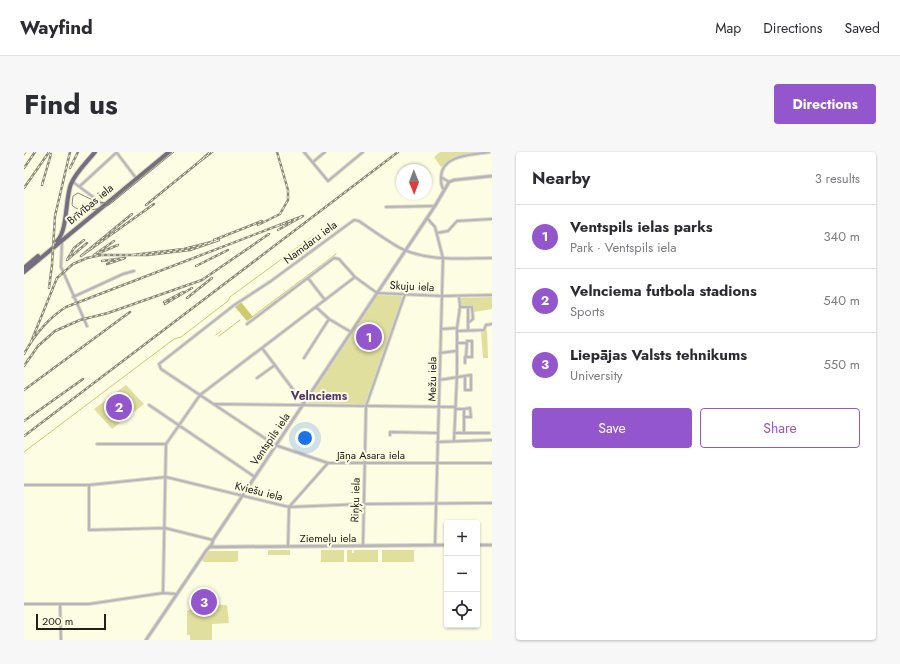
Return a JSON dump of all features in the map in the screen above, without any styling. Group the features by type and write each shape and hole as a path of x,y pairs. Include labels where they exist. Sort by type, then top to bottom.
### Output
{"highway":[{"path":"62,238 68,193 72,182 95,152"},
{"name":"Brīvības iela","path":"24,268 169,152"},
{"name":"Brīvības iela","path":"24,272 62,238"}],"street":[{"path":"80,186 117,152 137,178"},
{"path":"304,152 328,181 363,152"},
{"path":"313,162 325,152"},
{"path":"444,190 441,176 442,169 450,161 490,152"},
{"path":"441,176 449,182"},
{"path":"386,207 435,206 449,182 454,180 492,176"},
{"path":"72,182 80,186 104,205"},
{"name":"Ventspils iela","path":"146,640 210,547 275,445 304,404 435,206"},
{"name":"Mežu iela","path":"427,218 435,227 443,258 435,545"},
{"path":"437,233 448,231 457,221 492,219"},
{"name":"Namdaru iela","path":"159,364 233,306 271,281 352,221 359,221 406,250 443,258 492,258"},
{"path":"62,238 60,264 73,297 87,326"},
{"name":"Skuju iela","path":"247,324 336,258 355,277 377,293 442,296 492,295"},
{"path":"73,297 122,274 134,271"},
{"path":"163,593 166,444 200,395 355,277"},
{"path":"308,278 325,300"},
{"name":"Riņķu iela","path":"363,546 366,406 405,294"},
{"path":"454,442 456,343 460,307 459,296"},
{"path":"316,307 329,319 351,332"},
{"path":"460,307 473,308 474,319 468,323"},
{"path":"468,307 468,331"},
{"path":"304,358 329,319"},
{"path":"441,329 468,331 484,330 486,325 492,324"},
{"path":"456,343 466,343 467,341 472,341 472,357 466,357"},
{"path":"465,363 466,343"},
{"path":"262,348 304,404"},
{"path":"440,353 456,351"},
{"name":"Jāņa Asara iela","path":"159,364 161,369 275,445 328,463 492,463"},
{"path":"257,378 275,364"},
{"path":"439,380 471,375 471,390 465,390 465,377"},
{"path":"213,404 304,404 470,408 471,417 464,417"},
{"path":"149,405 255,477"},
{"path":"464,409 464,433"},
{"path":"390,435 390,432 438,433"},
{"path":"454,433 489,433"},
{"path":"438,442 492,440"},
{"path":"97,444 166,444"},
{"path":"288,546 289,507 328,463"},
{"name":"Kviešu iela","path":"24,485 89,485 166,477 289,507 363,504 492,503"},
{"path":"89,485 88,530 165,528 214,540"},
{"name":"Ziemeļu iela","path":"210,547 444,545"},
{"path":"480,545 492,545"},
{"path":"24,604 88,604 163,593 177,594"},
{"path":"60,604 61,640"}],"shaded area":[{"path":"440,152 483,152 453,157 441,167 434,157"},
{"path":"377,295 401,296 402,298 365,404 308,403 307,401"},
{"path":"492,297 492,309 474,312 474,306 461,306 461,298"},
{"path":"241,302 253,317 247,321 235,307"},
{"path":"487,330 488,358 483,358 481,332"},
{"path":"126,385 144,404 112,429 94,409"},
{"path":"268,550 290,550 290,555 268,555"},
{"path":"321,550 344,550 344,562 321,562"},
{"path":"347,550 352,550 352,553 354,553 354,550 378,550 378,562 347,562"},
{"path":"382,550 414,550 414,562 382,562"},
{"path":"209,551 238,551 238,561 204,562 202,560"},
{"path":"199,604 227,605 229,623 212,624 212,640 190,640 190,635 187,635 187,611"}],"waterway":[{"path":"24,452 174,339 181,337 228,301 230,297 313,236"},
{"path":"252,317 336,254"},
{"path":"219,336 240,320"},
{"path":"216,335 221,331"}],"tram line":[{"path":"172,152 109,203 97,202 78,193 73,196 72,205 75,208 84,210 109,205 174,152"}],"railway":[{"path":"24,168 35,152"},
{"path":"24,188 49,152"},
{"path":"49,288 55,216 70,152"},
{"path":"70,168 78,152"},
{"path":"210,152 199,162 212,152"},
{"path":"258,225 280,214 288,200 288,190 277,152"},
{"path":"24,436 398,152"},
{"path":"42,185 51,154"},
{"path":"146,205 199,162"},
{"path":"132,214 81,256 154,204"},
{"path":"277,226 303,216 278,230"},
{"path":"214,240 262,221"},
{"path":"24,354 42,328 66,307 282,224"},
{"path":"24,366 38,346 55,331 80,320 108,313 202,280 269,234"},
{"path":"84,240 74,248 67,260 87,243"},
{"path":"31,342 57,278 73,264 87,258 101,255 148,255 190,250 219,240 184,249 132,255"},
{"path":"114,241 94,255 118,245"},
{"path":"196,266 228,250"},
{"path":"102,261 125,258 107,264"},
{"path":"187,298 212,278"},
{"path":"165,304 192,288"},
{"path":"164,302 183,292"},
{"path":"24,390 130,312"},
{"path":"24,421 83,379"}],"place":[{"name":"Ventspils ielas parks","path":"369,337"},
{"name":"Velnciema futbola stadions","path":"119,407"},
{"name":"Liepājas Valsts tehnikums","path":"204,602"}],"district":[{"name":"Velnciems","path":"319,396"}]}
